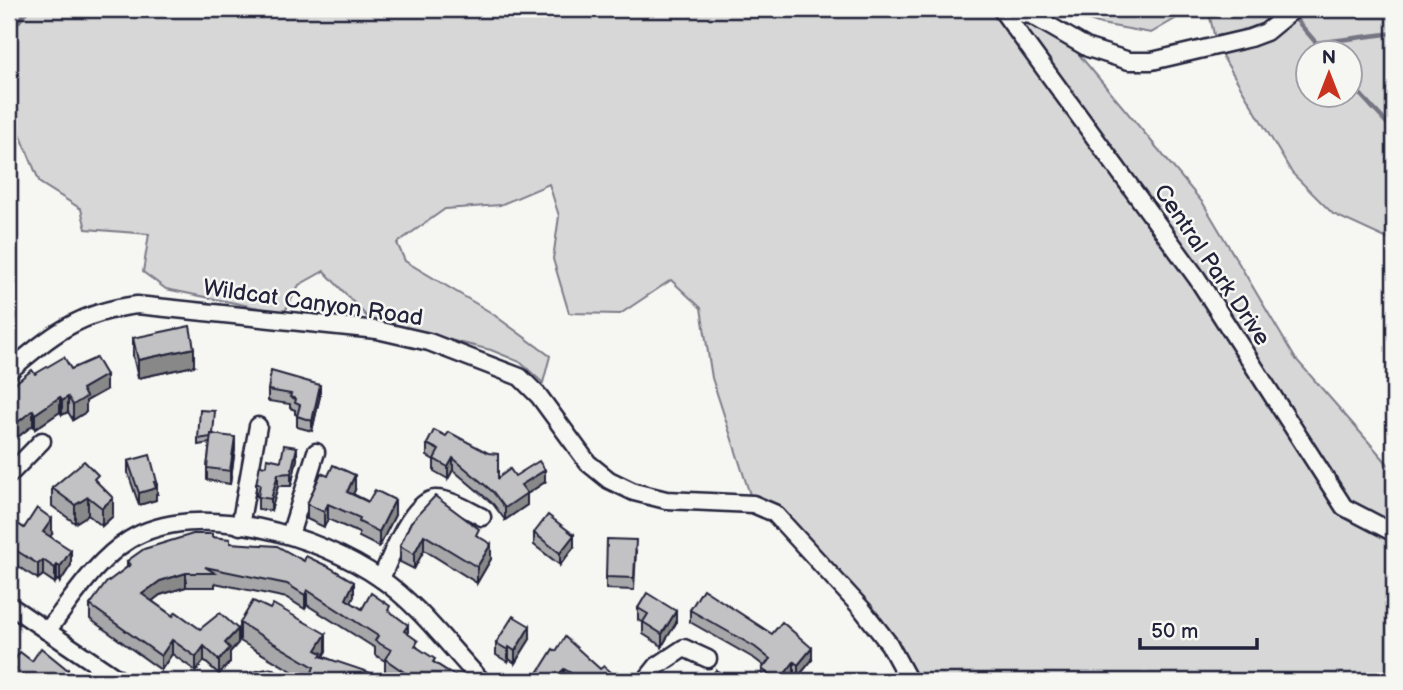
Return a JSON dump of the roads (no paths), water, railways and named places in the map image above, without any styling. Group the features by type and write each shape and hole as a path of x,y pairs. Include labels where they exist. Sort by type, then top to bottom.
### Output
{"street":[{"path":"1002,10 1031,15 1088,48 1129,61 1152,61 1217,47 1266,32 1294,9"},
{"name":"Central Park Drive","path":"1002,10 1196,278 1344,507 1394,533"},
{"name":"Wildcat Canyon Road","path":"9,371 69,326 103,309 137,305 377,330 429,342 520,377 539,396 588,463 609,480 634,492 666,500 753,504 774,513 890,643 909,681"},
{"path":"240,526 258,426"},
{"path":"9,475 42,441"},
{"path":"290,535 316,452"},
{"path":"380,579 404,530 424,503 435,499 454,503 482,517"},
{"path":"47,631 90,577 127,542 167,525 200,522 240,526 290,535 346,558 380,579 404,597 482,681"},
{"path":"9,605 121,681"},
{"path":"645,681 657,666 684,648 708,659"},
{"path":"256,681 270,678 274,681"}],"waterway":[{"path":"19,21 28,9"},
{"path":"1293,16 1312,38"},
{"path":"1355,38 1394,33"},
{"path":"1364,98 1394,131"}]}
